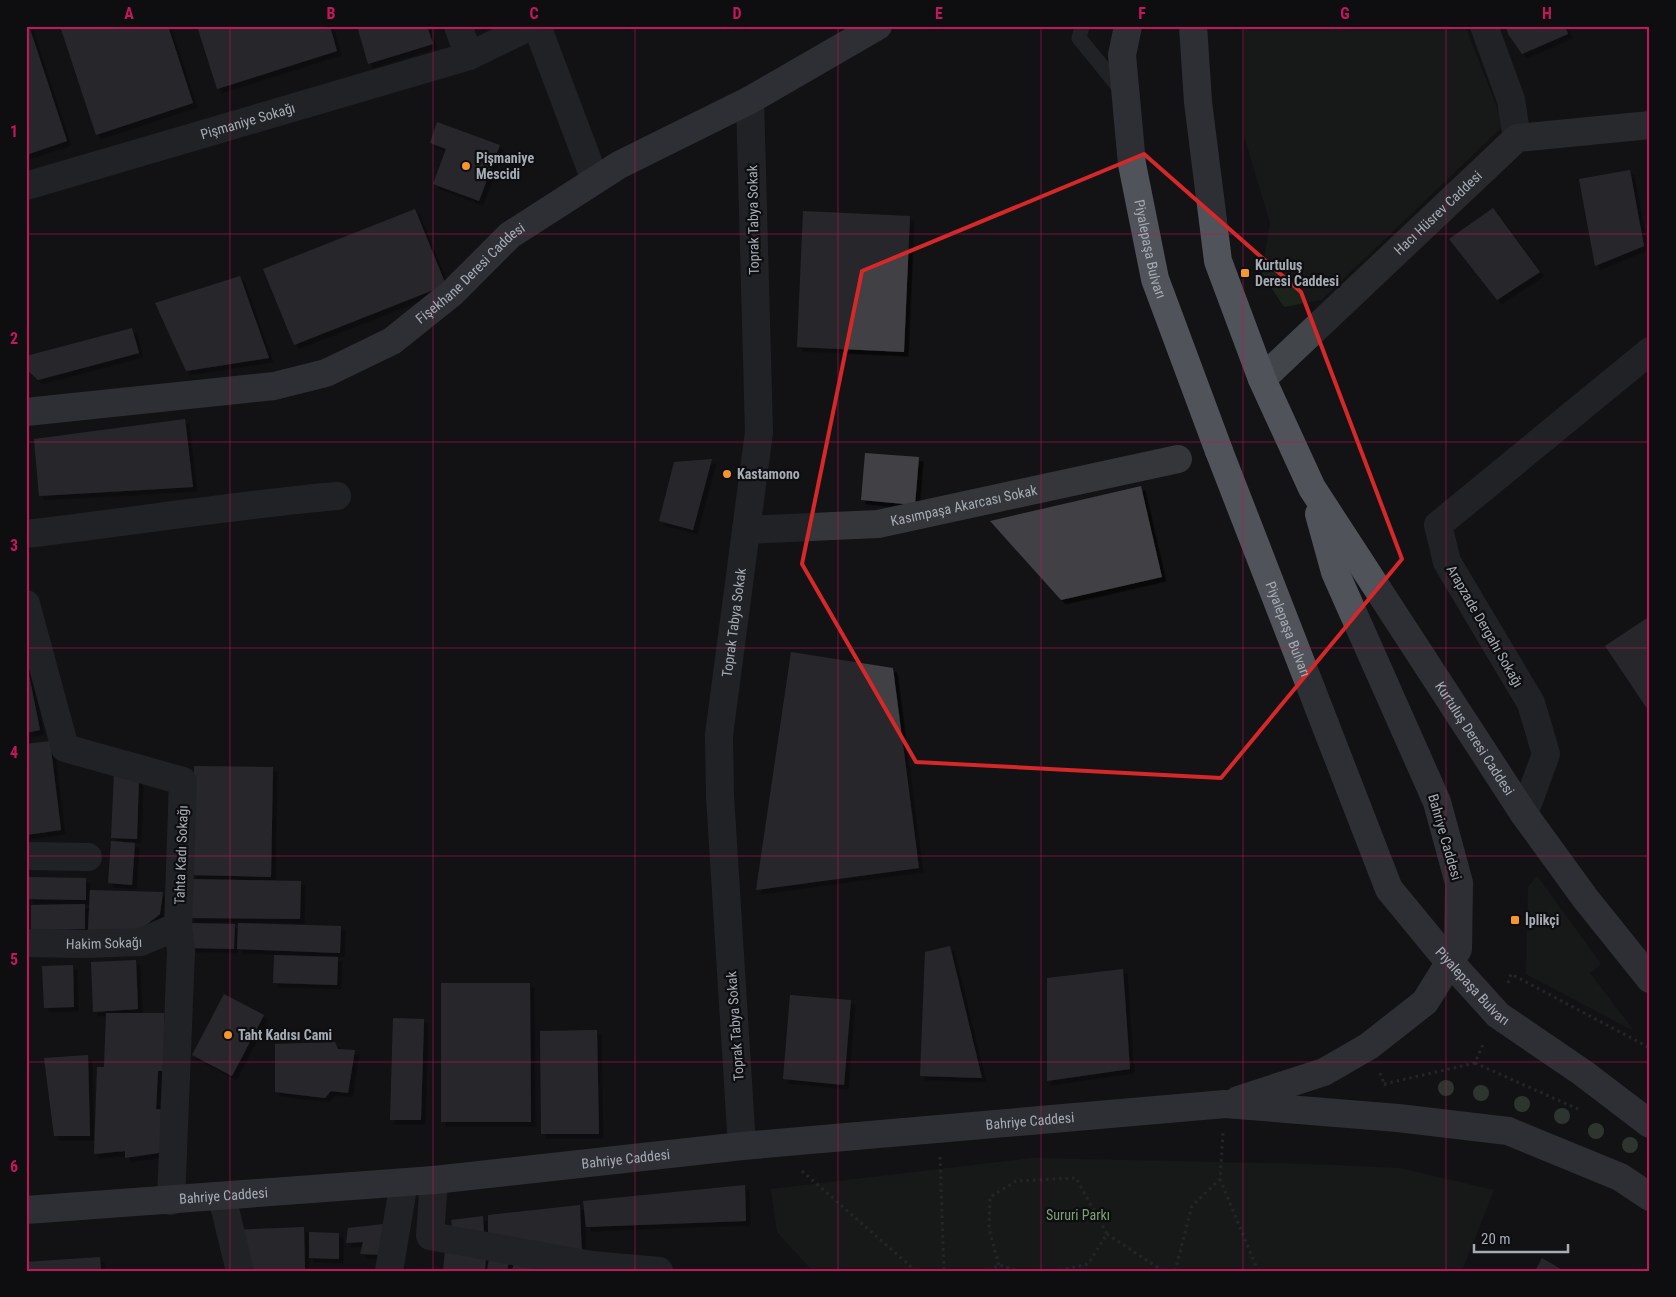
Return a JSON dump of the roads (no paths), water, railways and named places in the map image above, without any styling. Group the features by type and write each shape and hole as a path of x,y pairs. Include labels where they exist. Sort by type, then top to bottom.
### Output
{"main road":[{"name":"Fişekhane Deresi Caddesi","path":"26,412 274,386 326,373 392,341 452,293 510,235 595,180 619,165 750,100 878,26"},
{"name":"Piyalepaşa Bulvarı","path":"1128,26 1122,54 1132,164 1156,279 1219,451 1390,889 1440,951 1498,1015 1583,1073 1650,1124"},
{"path":"1193,26 1198,102 1218,261 1262,379 1312,488"},
{"name":"Kurtuluş Deresi Caddesi","path":"1312,488 1524,814 1585,898 1650,979"},
{"name":"Bahriye Caddesi","path":"1225,1104 1324,1072 1370,1046 1425,1002 1458,949 1459,883 1437,802 1335,572 1312,488"},
{"name":"Bahriye Caddesi","path":"26,1210 434,1180 742,1146 1225,1104 1398,1118 1508,1131 1620,1177 1650,1197"}],"street":[{"path":"458,26 469,56"},
{"name":"Pişmaniye Sokağı","path":"26,186 469,56 530,26"},
{"path":"537,26 595,180"},
{"path":"1484,26 1511,100 1517,138 1650,125"},
{"name":"Toprak Tabya Sokak","path":"742,1146 720,796 719,735 759,432 750,100"},
{"name":"Hacı Hüsrev Caddesi","path":"1262,379 1517,138"},
{"name":"Arapzade Dergahı Sokağı","path":"1524,814 1546,754 1531,703 1448,562 1438,525 1650,351"},
{"name":"Kasımpaşa Akarcası Sokak","path":"746,530 878,524 1178,459"},
{"path":"26,534 119,524 266,502 337,496"},
{"name":"Tahta Kadı Sokağı","path":"28,619 65,748 183,781 178,926 181,950 171,1200"},
{"path":"26,856 88,857"},
{"name":"Hakim Sokağı","path":"26,943 141,942 178,926"},
{"path":"434,1180 430,1236 592,1264 659,1271"},
{"path":"389,1271 404,1182"},
{"path":"222,1197 240,1271"}],"lane":[{"path":"1082,26 1079,38 1126,96"}],"place":[{"name":"Pişmaniye Mescidi","path":"466,166"},
{"name":"Kurtuluş Deresi Caddesi","path":"1245,273"},
{"name":"Kastamono","path":"727,474"},
{"name":"İplikçi","path":"1515,920"},
{"name":"Taht Kadısı Cami","path":"228,1035"}],"park label":[{"name":"Sururi Parkı","path":"1078,1215"}]}
